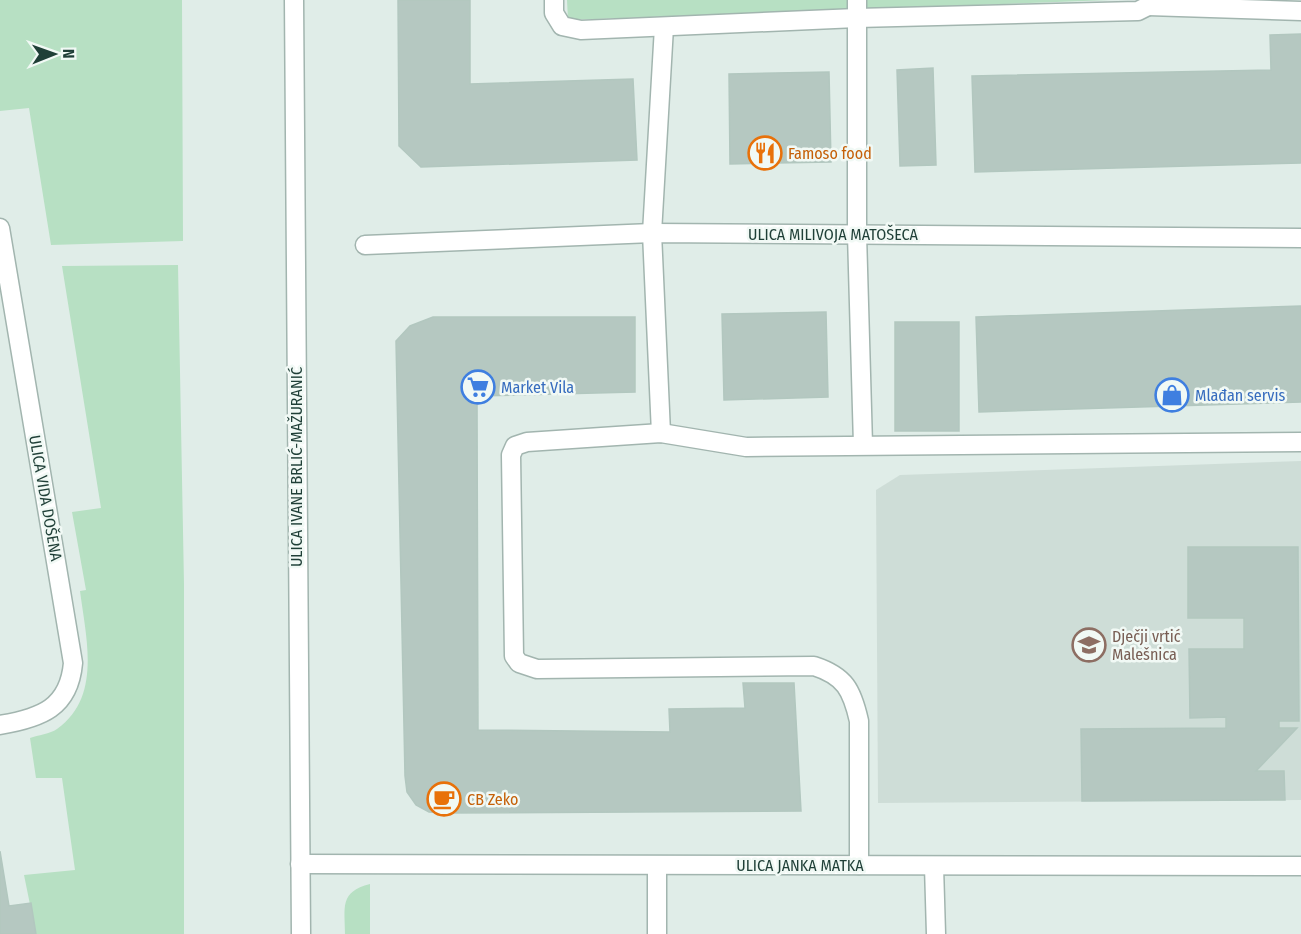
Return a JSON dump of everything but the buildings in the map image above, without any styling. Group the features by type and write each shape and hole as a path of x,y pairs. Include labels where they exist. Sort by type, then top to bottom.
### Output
{"street":[{"name":"ULICA IVANE BRLIĆ-MAŽURANIĆ","path":"294,0 301,934"},
{"path":"554,0 554,13 562,26 581,30 664,27 857,9 1138,11 1150,3 1301,11"},
{"path":"857,9 857,234 863,445"},
{"path":"661,433 652,233 664,27"},
{"name":"ULICA VIDA DOŠENA","path":"0,228 73,663 70,685 60,701 24,721 0,725"},
{"name":"ULICA MILIVOJA MATOŠECA","path":"365,245 652,233 1301,238"},
{"path":"859,865 859,722 854,700 843,682 832,672 814,666 537,669 519,663 514,656 511,455 515,446 527,442 661,433 746,447 1301,442"},
{"name":"ULICA JANKA MATKA","path":"300,864 1301,866"},
{"path":"657,866 657,934"},
{"path":"934,866 936,934"}],"shaded area":[{"name":"Dječji vrtić Malešnica","path":"1301,461 1301,800 878,803 876,490 900,475"}],"green space":[{"path":"0,0 182,0 183,241 51,245 29,108 0,111"},
{"path":"567,0 1110,0 568,20"},
{"path":"178,265 184,584 184,934 36,934 24,875 75,870 62,778 36,778 30,738 54,731 71,716 86,684 87,647 80,591 86,590 72,512 101,508 62,266"},
{"path":"370,884 370,934 345,934 345,908 348,896 360,887"}],"place":[{"name":"Famoso food","path":"765,153"},
{"name":"Market Vila","path":"478,387"},
{"name":"Mlađan servis","path":"1172,395"},
{"name":"Dječji vrtić Malešnica","path":"1089,645"},
{"name":"CB Zeko","path":"444,799"}]}
